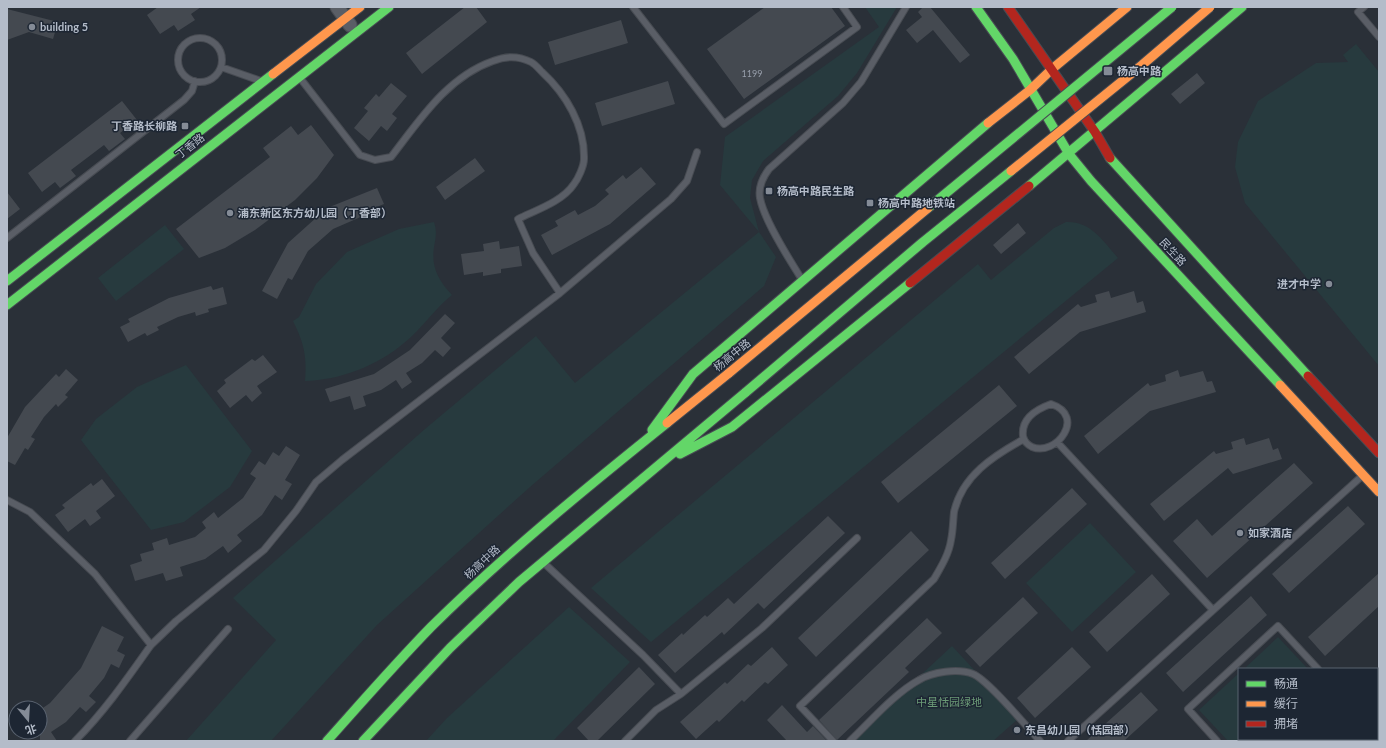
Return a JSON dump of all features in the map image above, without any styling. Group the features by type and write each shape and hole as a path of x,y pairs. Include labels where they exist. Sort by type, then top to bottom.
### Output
{"main road":[{"name":"丁香路","path":"7,281 360,7"},
{"name":"丁香路","path":"7,305 389,7"},
{"name":"民生路","path":"976,7 1013,59 1069,154 1090,181 1379,492"},
{"name":"民生路","path":"1008,7 1095,132 1111,160 1379,453"},
{"path":"641,444 693,374 1009,105 1030,90 1052,69 1127,7"},
{"name":"杨高中路","path":"326,741 444,614 514,549 1172,7"},
{"path":"363,741 422,676 542,562 923,242 1136,70 1210,7"},
{"path":"653,468 732,427 1069,154 1242,7"}],"street":[{"path":"337,7 355,33"}],"lane":[{"path":"633,7 724,124 857,27 843,7"},
{"path":"803,280 788,258 765,212 760,197 762,180 769,169 843,103 860,82 906,7"},
{"path":"1364,7 1358,12 1379,37"},
{"path":"200,37 213,42 221,53 221,67 212,78 206,81 195,81 184,76 178,62 178,54 186,42 200,37"},
{"path":"299,77 360,155 375,160 391,157 440,95 462,77 493,60 513,57 531,62 554,83 573,112 582,138 584,161 574,184 558,200 518,219 533,253 560,293"},
{"path":"221,67 264,82"},
{"path":"7,238 184,100 192,91 195,81"},
{"path":"75,741 92,724 113,698 150,645 176,620 264,550 322,477 560,293 671,199 687,180 697,152"},
{"path":"1051,404 1059,407 1066,413 1069,423 1066,431 1057,442 1047,448 1038,449 1030,446 1024,439 1023,430 1025,421 1032,414 1051,404"},
{"path":"832,741 800,706 934,579 944,562 951,541 954,512 961,492 976,472 1002,451 1024,439"},
{"path":"1057,442 1213,610"},
{"path":"1068,741 1363,475"},
{"path":"7,500 30,512 96,574 150,645"},
{"path":"625,741 656,710 681,694 762,628 857,538"},
{"path":"542,562 643,655 681,694"},
{"path":"1217,741 1188,710 1278,626 1317,668"},
{"path":"130,741 228,629"},
{"path":"850,741 903,691 919,679 957,671 973,674 986,684 1040,741"}],"green space":[{"path":"865,7 897,7 857,73 838,96 763,161 752,180 750,198 759,232 720,185 725,137 879,27"},
{"name":"进才中学","path":"1356,44 1379,72 1379,366 1245,203 1235,167 1238,142 1258,101 1316,63 1348,62 1343,55"},
{"path":"434,222 436,231 433,254 435,267 439,278 452,295 439,306 417,332 382,358 370,365 345,375 305,381 306,364 304,350 300,336 293,321 299,317 316,284 347,252 399,229"},
{"path":"1066,222 1075,223 1089,228 1101,238 1118,258 651,642 591,588 978,264 991,280 1054,228"},
{"path":"165,225 184,249 116,301 98,278"},
{"path":"759,232 776,257 764,286 530,487 377,625 271,741 186,741 276,640 233,598 425,429 536,336 575,383"},
{"path":"186,365 252,451 230,487 184,522 151,530 81,440 96,419 137,387"},
{"path":"1090,523 1136,572 1072,632 1026,583"},
{"path":"569,607 630,662 553,741 426,741 447,718"},
{"path":"1278,637 1307,668 1245,668"},
{"name":"中星恬园绿地","path":"952,646 1019,718 993,741 850,741"},
{"path":"1238,674 1238,740 1282,740 1228,741 1199,710"}],"building":[{"path":"158,7 201,7 191,14 195,20 178,31 174,25 160,34 147,15"},
{"path":"465,7 476,7 487,22 422,74 406,53"},
{"path":"765,7 831,7 845,26 744,99 707,49"},
{"path":"923,7 930,7 970,55 960,63 933,30 917,43 906,30 922,17 918,12"},
{"name":"building 5","path":"7,9 58,22 53,39 29,32 7,40"},
{"path":"621,20 628,43 555,65 548,42"},
{"path":"1197,73 1205,83 1180,104 1171,94"},
{"path":"668,81 675,104 602,126 595,103"},
{"path":"391,83 407,96 392,114 397,118 387,131 381,126 369,141 354,128 368,111 364,108 376,94 379,97"},
{"path":"122,101 137,120 120,133 125,139 109,151 104,145 71,170 76,176 60,188 55,182 42,192 28,173"},
{"path":"311,125 334,155 317,178 295,200 255,230 225,248 199,258 176,229 270,157 263,148 291,126 298,135"},
{"path":"475,158 485,171 445,200 436,187"},
{"path":"641,167 656,184 610,224 552,255 541,235 558,226 555,221 575,210 578,215 595,206 609,194 605,190 623,175 626,179"},
{"path":"377,188 384,204 362,213 363,216 333,229 308,251 292,280 288,278 277,299 262,291 288,243 327,208"},
{"path":"7,192 20,209 7,219"},
{"path":"1018,223 1026,233 1001,254 993,245"},
{"path":"499,241 500,249 519,246 522,266 501,269 501,273 483,276 483,272 464,275 461,254 484,251 483,244"},
{"path":"211,286 213,290 223,287 227,304 208,309 209,312 196,316 195,312 178,317 157,327 159,330 147,336 145,333 128,342 120,327 130,322 128,319 169,298"},
{"path":"1109,291 1111,298 1134,291 1137,303 1143,301 1146,312 1080,332 1029,374 1014,357 1078,304 1081,307 1097,302 1095,295"},
{"path":"445,314 455,323 441,338 451,348 443,357 435,350 422,363 406,373 412,382 402,389 396,380 381,390 363,396 366,406 354,410 350,396 330,402 325,389 374,374 410,350"},
{"path":"263,355 277,372 257,386 262,393 252,402 246,395 230,408 217,391 226,383 224,380 252,359 255,361"},
{"path":"66,369 78,380 65,395 68,397 58,407 56,404 44,417 31,437 35,439 28,450 25,448 15,465 7,461 7,438 25,407 56,374 59,377"},
{"path":"1178,370 1180,377 1203,371 1207,382 1212,381 1216,392 1150,411 1098,454 1084,436 1148,383 1150,386 1166,381 1165,375"},
{"path":"999,385 1017,406 898,503 881,482"},
{"path":"1244,438 1246,445 1269,438 1273,450 1278,448 1282,459 1233,474 1228,468 1164,521 1150,504 1214,451 1216,454 1233,449 1231,442"},
{"path":"286,446 300,455 285,480 292,484 282,500 275,495 262,515 237,535 242,541 228,553 223,546 205,559 180,567 183,576 166,581 163,573 135,581 130,565 142,561 140,554 154,550 152,543 167,538 169,545 195,537 206,528 202,522 214,512 218,518 243,498 256,478 250,474 259,461 265,465 273,452 279,456"},
{"path":"1294,463 1313,483 1207,578 1173,541 1197,519 1212,536"},
{"path":"102,479 115,496 96,511 101,518 90,526 85,519 68,532 55,515 65,508 62,505 91,483 93,486"},
{"path":"1072,488 1087,504 1005,579 991,563"},
{"path":"1348,506 1365,524 1289,593 1272,574"},
{"path":"828,516 845,533 764,609 758,603 724,635 722,632 675,673 658,655 682,633 683,635 705,615 707,617 728,598 734,604"},
{"path":"911,531 929,550 816,657 798,638"},
{"path":"1379,573 1379,606 1325,656 1308,637"},
{"path":"1152,574 1170,594 1107,652 1089,632"},
{"path":"1251,596 1267,615 1183,692 1166,673"},
{"path":"1023,597 1038,613 980,667 965,651"},
{"path":"927,618 942,633 905,668 909,672 837,740 819,720"},
{"path":"102,626 124,637 117,651 125,655 119,668 111,664 104,678 89,696 96,702 86,712 80,707 66,722 51,732 57,741 40,741 48,740 48,704 81,668"},
{"path":"772,647 788,665 768,684 765,682 744,702 742,700 719,722 717,720 696,739 680,722 725,682 727,684 748,664 751,666"},
{"path":"1072,647 1091,667 1035,718 1017,698"},
{"path":"639,667 655,684 597,741 589,741 577,728"},
{"path":"1141,692 1158,710 1124,741 1086,741"},
{"path":"782,705 807,732 813,726 827,741 787,741 767,720"}],"traffic: fast":[{"path":"7,305 389,7"},
{"path":"976,7 1013,59 1069,154 1091,181 1280,385"},
{"path":"928,208 1172,7"},
{"path":"1029,186 1242,7"},
{"path":"7,281 273,74"},
{"path":"652,430 693,374 988,123"},
{"path":"1110,158 1308,376"},
{"path":"746,392 923,242 1011,171"},
{"path":"680,454 732,427 910,283"},
{"path":"363,741 450,648 519,582 746,392"},
{"path":"327,741 404,655 459,600 546,522 667,423"}],"traffic: slow":[{"path":"273,74 360,7"},
{"path":"988,123 1030,90 1052,69 1127,7"},
{"path":"1011,171 1142,65 1210,7"},
{"path":"729,373 928,208"},
{"path":"667,423 729,373"},
{"path":"1280,385 1379,492"}],"traffic: jam":[{"path":"1008,7 1095,132 1110,158"},
{"path":"910,283 1029,186"},
{"path":"1308,376 1379,453"}],"place":[{"name":"building 5","path":"32,27"},
{"name":"杨高中路","path":"1108,71"},
{"name":"丁香路长柳路","path":"185,126"},
{"name":"杨高中路民生路","path":"769,191"},
{"name":"杨高中路地铁站","path":"870,203"},
{"name":"浦东新区东方幼儿园（丁香部）","path":"230,213"},
{"name":"进才中学","path":"1329,284"},
{"name":"如家酒店","path":"1240,533"},
{"name":"东昌幼儿园（恬园部）","path":"1017,730"}]}
